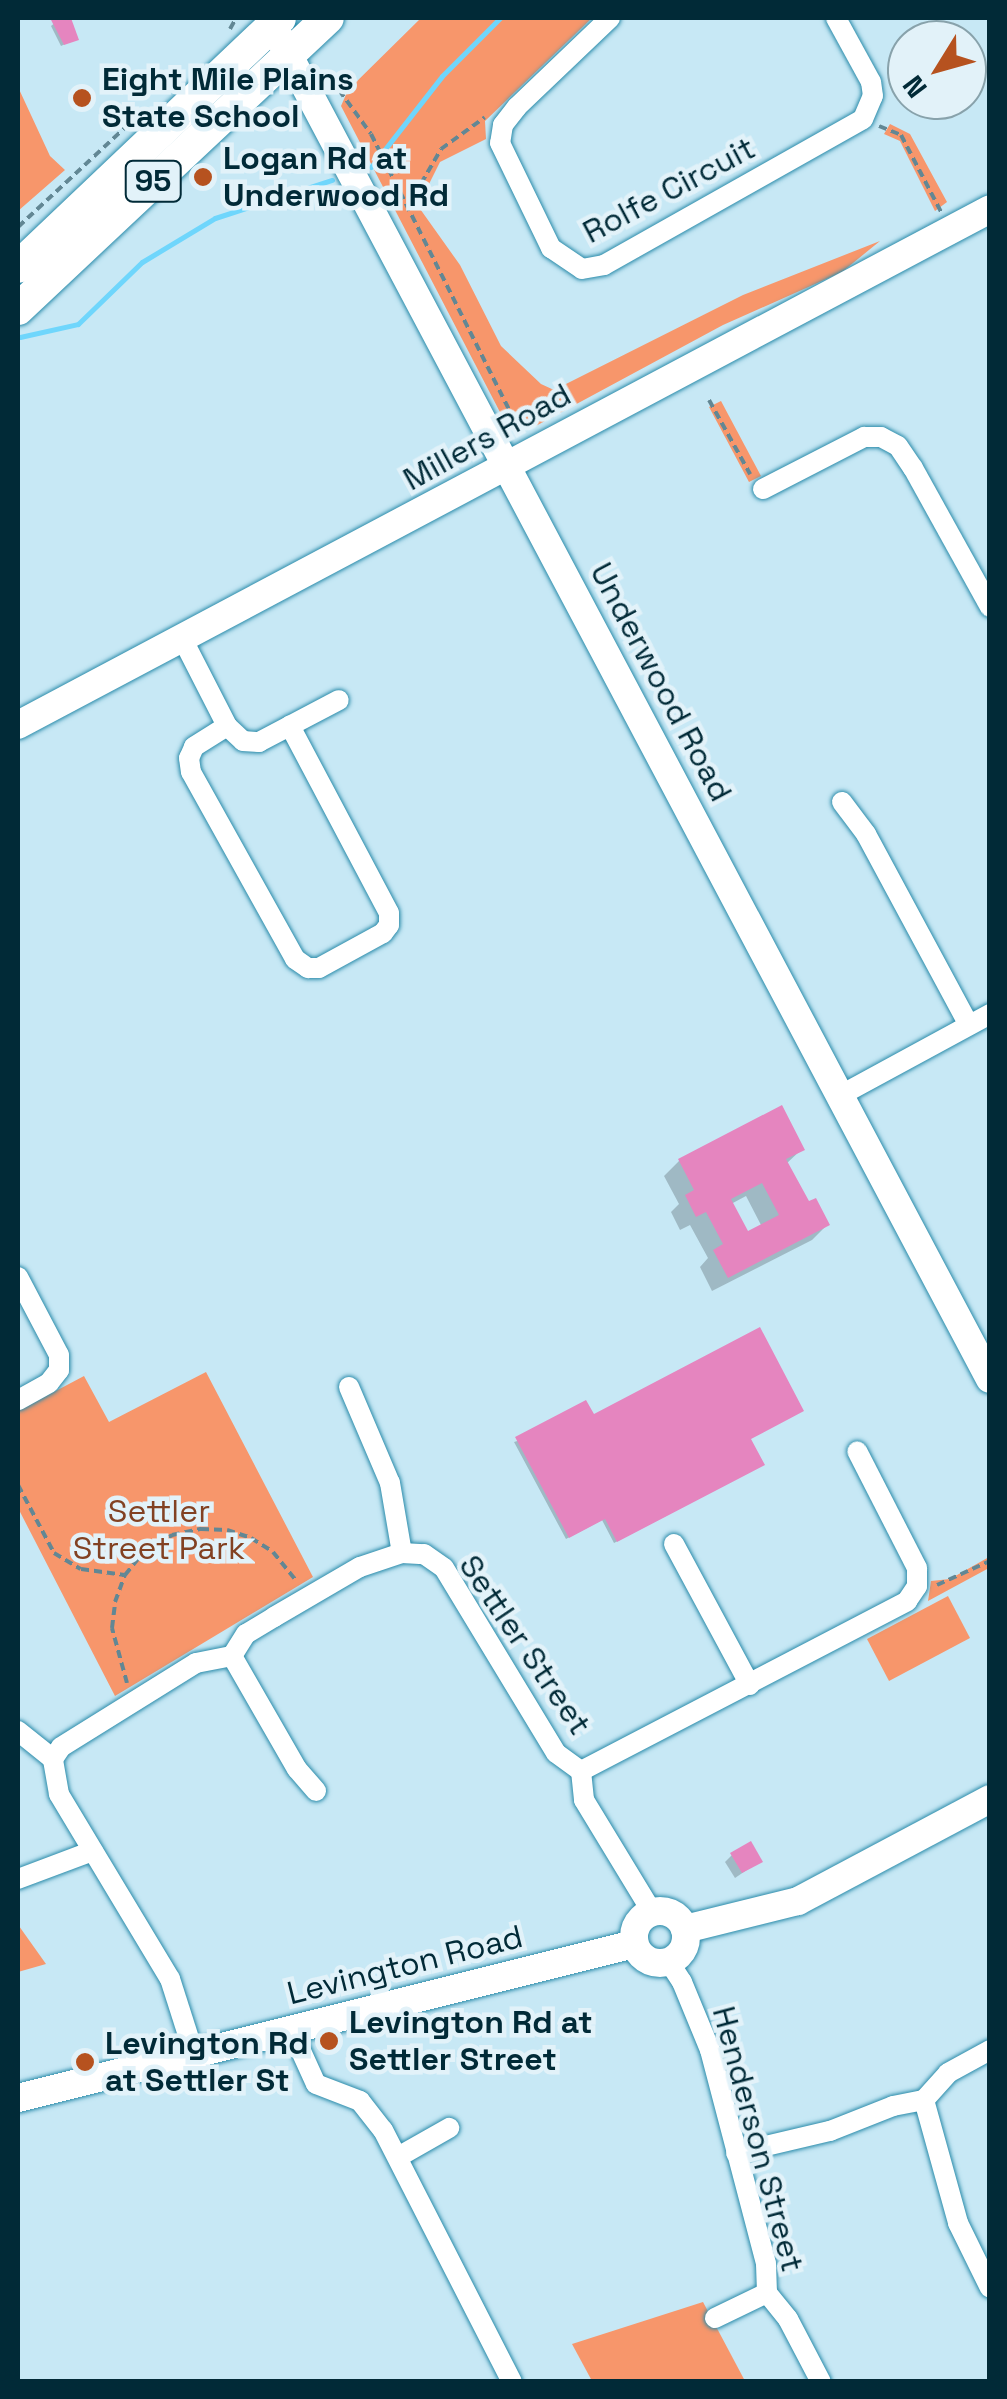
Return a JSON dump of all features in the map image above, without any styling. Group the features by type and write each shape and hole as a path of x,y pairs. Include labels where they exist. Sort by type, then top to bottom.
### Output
{"main road":[{"name":"95","path":"18,308 328,18"},
{"name":"95","path":"18,267 274,20"}],"street":[{"name":"Rolfe Circuit","path":"610,18 517,107 503,126 500,142 551,248 582,268 604,266 862,119"},
{"path":"836,18 870,82 873,96 862,119"},
{"name":"Underwood Road","path":"274,20 990,1379"},
{"name":"Millers Road","path":"18,725 990,209"},
{"path":"763,489 864,437 881,437 898,446 914,468 990,607"},
{"path":"180,636 227,726 242,741 259,742 339,700"},
{"path":"227,726 194,747 189,758 191,772 295,959 308,968 319,968 383,933 389,925 389,913 290,726"},
{"path":"842,802 866,834 969,1025"},
{"path":"841,1095 990,1014"},
{"path":"18,1277 59,1355 59,1370 48,1383 18,1400"},
{"path":"53,1758 61,1748 196,1663 232,1656 246,1634 360,1567 402,1553 390,1483 349,1386"},
{"path":"581,1771 907,1601 917,1586 917,1568 857,1451"},
{"path":"674,1544 750,1685"},
{"name":"Settler Street","path":"402,1553 424,1554 444,1568 556,1753 581,1771 584,1800 652,1912"},
{"path":"232,1656 298,1769 316,1791"},
{"path":"18,1731 53,1758 58,1794 170,1980 194,2054"},
{"path":"685,1929 798,1901 990,1799"},
{"path":"18,1878 93,1851"},
{"path":"652,1912 672,1914 685,1929 684,1949 669,1962 648,1961 634,1944 637,1924 652,1912"},
{"name":"Levington Road","path":"18,2098 634,1944"},
{"name":"Henderson Street","path":"669,1962 698,2018 766,2264 767,2294 788,2319 821,2382"},
{"path":"291,2030 316,2084 360,2102 398,2156 512,2382"},
{"path":"736,2152 830,2131 924,2100 948,2073 990,2050"},
{"path":"924,2100 958,2223 990,2288"},
{"path":"398,2156 449,2128"},
{"path":"715,2318 767,2294"}],"path":[{"path":"225,35 236,18"},
{"path":"328,92 340,90 371,134 520,432"},
{"path":"18,226 156,99"},
{"path":"862,119 901,135 950,229"},
{"path":"709,400 746,468 763,489"},
{"path":"18,1485 54,1553 80,1569 125,1574"},
{"path":"136,1700 117,1656 112,1628 125,1574 146,1549 172,1535 200,1528 227,1530 251,1538 272,1552 309,1597"},
{"path":"917,1586 944,1585 990,1561"}],"green space":[{"path":"421,18 592,18 485,121 486,139 440,162 418,206 460,265 501,346 541,384 554,390 743,295 880,241 842,272 723,325 532,428 522,426 502,416 341,106 348,90"},
{"path":"18,87 50,156 65,170 18,211"},
{"path":"890,124 910,134 947,202 935,211 900,141 884,134"},
{"path":"721,401 761,476 749,482 709,407"},
{"name":"Settler Street Park","path":"206,1372 313,1577 115,1696 18,1508 18,1411 84,1376 109,1422"},
{"path":"989,1557 989,1568 928,1601 931,1581 950,1579"},
{"path":"948,1596 970,1638 889,1681 867,1639"},
{"path":"19,1926 46,1964 18,1972"},
{"path":"703,2302 745,2381 592,2381 572,2344"}],"building":[{"path":"50,18 71,18 79,40 64,45"},
{"path":"782,1105 805,1150 786,1159 809,1201 816,1198 830,1225 728,1278 713,1250 723,1244 706,1212 696,1217 685,1195 694,1190 678,1159","holes":["762,1183 779,1215 748,1231 731,1199"]},
{"path":"760,1327 804,1411 751,1439 765,1465 617,1542 605,1519 569,1538 515,1437 586,1400 594,1414"},
{"path":"751,1841 763,1862 742,1873 730,1853"}],"waterway":[{"path":"371,167 442,76 500,18"},
{"path":"20,337 78,324 142,262 215,218 332,180"}],"place":[{"name":"Eight Mile Plains State School","path":"82,98"},
{"name":"Logan Rd at Underwood Rd","path":"203,177"},
{"name":"Levington Rd at Settler Street","path":"329,2041"},
{"name":"Levington Rd at Settler St","path":"85,2062"}]}
